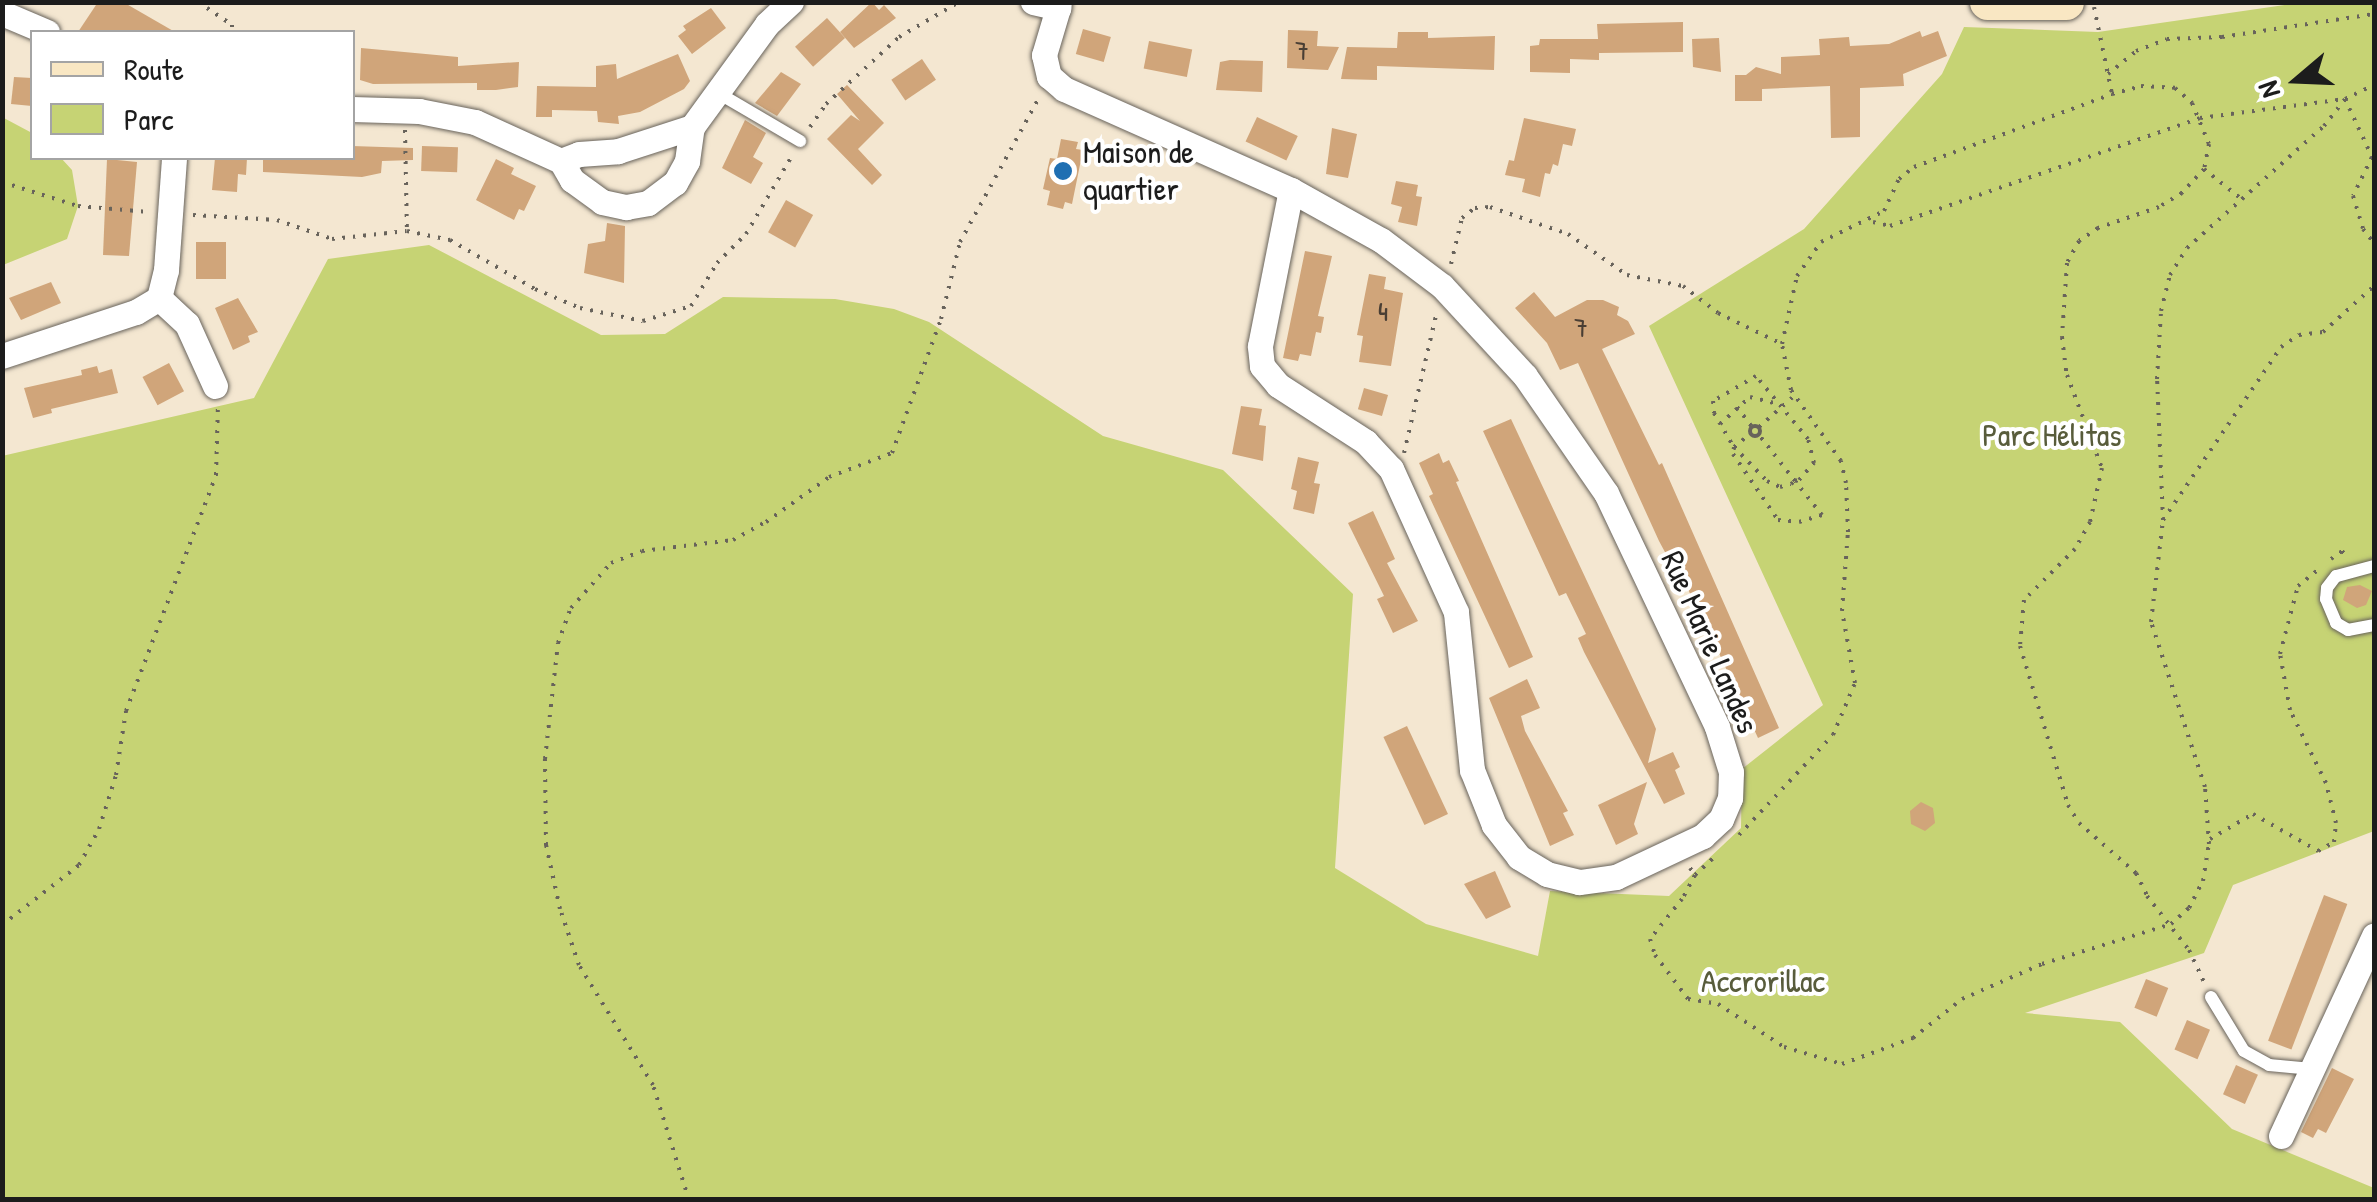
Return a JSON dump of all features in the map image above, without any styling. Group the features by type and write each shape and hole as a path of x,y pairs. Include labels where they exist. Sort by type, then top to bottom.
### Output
{"main road":[{"path":"1988,2 2066,2"}],"street":[{"path":"561,161 579,154 618,151 692,127 720,94 767,24 791,2"},
{"path":"1050,4 1044,55 1050,76"},
{"path":"2,13 42,30"},
{"name":"Rue Marie Landes","path":"1050,76 1064,89 1292,190 1381,240 1442,286 1525,376 1606,493 1717,727 1731,772 1730,798 1712,827 1616,877 1579,882 1546,874 1520,857 1494,825 1472,770 1456,612 1391,469 1366,442 1278,386 1262,366 1260,346 1292,190"},
{"path":"355,109 405,110 474,122 561,161 572,180 602,202 626,207 648,203 675,183 687,162 692,127"},
{"path":"2,356 136,312 159,298 166,270 174,160"},
{"path":"159,298 186,324 214,386"},
{"path":"2282,1136 2374,936"}],"lane":[{"path":"720,94 800,141"},
{"path":"2374,566 2336,576 2327,588 2330,611 2348,630 2374,625"},
{"path":"2211,997 2244,1051 2270,1065 2312,1069"}],"path":[{"path":"207,2 207,8 232,25 232,30"},
{"path":"2093,2 2112,94"},
{"path":"2108,74 2136,51 2167,39 2222,37 2374,14"},
{"path":"689,1200 653,1085 579,965 560,908 546,845 545,759 558,644 571,608 611,562 642,551 732,540 766,522 829,477 892,453 941,319 960,242 1050,76"},
{"path":"1871,221 1890,226 2200,118 2345,99 2374,85"},
{"path":"1731,842 1833,736 1854,683 1842,611 1848,532 1841,461 1795,396 1782,344 1797,276 1807,257 1840,232 1871,221 1884,210 1899,179 1914,167 2112,94 2141,86 2174,88 2200,118 2209,144 2204,168 2182,194 2159,207 2098,228 2080,241 2067,263 2062,336 2078,414 2102,468 2098,495 2076,548 2033,588 2019,620 2020,646 2068,805 2080,823 2136,873 2147,896 2171,924 2211,997"},
{"path":"2345,99 2371,152 2372,161 2353,196 2363,229 2374,242"},
{"path":"1719,853 1694,875 1650,939 1655,954 1688,998 1718,1004 1784,1048 1842,1064 1913,1038 1962,1000 2042,964 2171,924 2189,908 2203,881 2208,841 2205,787 2151,622 2162,520 2157,379 2162,310 2170,275 2186,248 2324,126 2345,99"},
{"path":"405,110 407,231"},
{"path":"2204,168 2239,198"},
{"path":"2,182 78,206 169,214"},
{"path":"1391,469 1405,452 1442,286 1462,218 1475,208 1490,207 1568,234 1627,275 1683,286 1718,313 1782,344"},
{"path":"2162,520 2281,348 2299,335 2323,332 2374,286"},
{"path":"1752,376 1782,407 1815,455 1809,471 1796,482 1772,484 1734,447 1720,424 1713,400 1752,376"},
{"path":"2,925 79,865 99,828 116,774 126,711 216,475 220,423 214,386"},
{"path":"1736,405 1755,427 1822,515 1799,522 1778,520 1733,454 1734,447 1755,427 1795,396"},
{"path":"1720,424 1736,405 1758,397 1782,407"},
{"path":"1751,434 1759,435"},
{"path":"2208,841 2253,814 2318,851 2334,842 2336,823 2326,782 2290,710 2280,654 2298,586 2342,551 2356,568"},
{"path":"1676,849 1694,875"}],"green space":[{"path":"2298,3 2374,3 2374,831 2233,885 2204,953 2025,1013 2120,1022 2232,1129 2374,1188 2374,1199 3,1199 2,456 254,398 328,259 429,245 601,335 665,334 723,297 835,299 894,309 929,322 1103,436 1223,470 1353,594 1335,868 1426,924 1538,956 1550,891 1669,896 1741,828 1742,769 1823,705 1649,326 1804,229 1942,74 1964,27 2098,32"},
{"path":"2,117 30,132 30,160 63,160 72,170 78,206 67,239 3,265"}],"building":[{"path":"98,2 123,2 172,30 79,30"},
{"path":"872,2 879,10 884,5 896,18 854,48 840,32"},
{"path":"711,8 726,28 692,54 678,36 686,30 683,26"},
{"path":"827,18 845,38 813,67 795,47"},
{"path":"1683,22 1683,52 1599,53 1599,60 1570,59 1570,73 1530,72 1530,46 1539,45 1540,39 1598,39 1597,24"},
{"path":"1083,29 1111,37 1104,62 1076,54"},
{"path":"1288,30 1318,31 1317,46 1339,47 1328,70 1287,68"},
{"path":"1920,31 1922,37 1938,31 1947,56 1903,74 1904,86 1860,88 1860,137 1831,138 1830,86 1762,89 1762,101 1735,101 1735,75 1746,75 1756,67 1781,74 1781,57 1820,55 1819,39 1849,37 1850,46 1889,44"},
{"path":"1398,32 1428,32 1428,38 1495,36 1494,70 1377,66 1377,80 1341,79 1347,47 1397,48"},
{"path":"1719,38 1721,72 1693,67 1692,39"},
{"path":"1149,41 1192,49 1187,77 1144,68"},
{"path":"361,48 458,57 458,66 519,62 518,87 477,90 477,83 373,84 360,80"},
{"path":"678,54 690,81 684,89 640,112 618,116 619,124 598,122 597,111 552,110 552,117 536,117 537,86 596,87 596,66 616,64 617,79"},
{"path":"922,59 936,80 905,100 891,80"},
{"path":"1263,61 1262,92 1216,90 1220,62"},
{"path":"781,72 801,84 777,116 755,103"},
{"path":"14,77 30,78 30,106 11,104"},
{"path":"847,85 884,123 858,149 882,175 872,185 827,139 851,115 860,121 837,94"},
{"path":"1257,117 1298,136 1286,160 1246,141"},
{"path":"1524,118 1576,129 1572,146 1563,144 1558,166 1553,164 1550,174 1545,173 1540,197 1522,192 1525,179 1505,175 1509,160 1514,161"},
{"path":"745,120 766,133 753,157 763,163 751,184 722,168"},
{"path":"1332,128 1357,134 1348,178 1326,174"},
{"name":"Maison de quartier","path":"1061,139 1078,142 1076,149 1083,150 1072,204 1065,202 1063,209 1047,205 1050,191 1043,189 1050,158 1057,159"},
{"path":"355,146 413,148 413,160 382,161 381,173 362,177 263,172 263,160 355,160"},
{"path":"422,146 458,147 457,172 421,171"},
{"path":"496,159 514,168 511,174 536,186 524,211 519,209 514,220 476,200"},
{"path":"107,160 137,162 129,256 103,255"},
{"path":"215,160 247,160 246,175 238,174 237,192 212,190"},
{"path":"1396,181 1418,185 1416,196 1422,197 1417,226 1398,222 1402,207 1391,204"},
{"path":"786,200 813,215 795,247 768,232"},
{"path":"607,223 625,226 624,283 584,273 588,244 605,241"},
{"path":"196,242 226,242 226,279 196,279"},
{"path":"1305,251 1332,256 1318,316 1324,317 1321,333 1316,332 1311,356 1300,354 1298,361 1283,358"},
{"path":"1369,274 1386,277 1384,289 1403,293 1391,366 1359,362 1363,336 1357,335"},
{"path":"51,282 61,303 21,320 9,298"},
{"path":"1534,292 1555,317 1587,300 1603,300 1619,307 1617,315 1628,321 1635,334 1602,349 1659,465 1662,463 1779,728 1758,738 1712,638 1708,639 1673,551 1666,554 1659,541 1578,363 1560,370 1547,343 1515,308"},
{"path":"238,298 258,332 248,336 250,342 233,350 215,308"},
{"path":"169,363 184,391 158,405 143,377"},
{"path":"97,366 99,373 112,369 118,393 51,409 52,413 33,418 24,388 82,375 81,370"},
{"path":"1364,388 1388,395 1382,416 1358,409"},
{"path":"1241,406 1262,409 1259,425 1266,426 1263,461 1232,454"},
{"path":"1511,419 1656,729 1648,763 1673,752 1680,767 1675,770 1685,794 1664,804 1584,652 1578,638 1586,634 1566,593 1559,596 1483,431"},
{"path":"1439,453 1443,463 1449,460 1459,481 1456,482 1533,657 1509,668 1429,496 1433,494 1419,463"},
{"path":"1298,457 1319,462 1314,483 1320,484 1314,514 1293,509 1297,491 1291,489"},
{"path":"1373,511 1395,559 1387,563 1418,621 1393,633 1377,599 1384,596 1348,523"},
{"path":"2360,585 2372,591 2366,605 2357,608 2343,600 2347,587"},
{"path":"1527,679 1540,708 1521,716 1525,731 1568,811 1563,813 1574,835 1550,846 1489,698"},
{"path":"1407,726 1448,814 1424,825 1383,737"},
{"path":"1647,782 1634,824 1638,834 1616,845 1598,805"},
{"path":"1921,802 1933,808 1935,823 1925,831 1911,824 1910,811"},
{"path":"1495,871 1511,907 1486,919 1464,884"},
{"path":"2324,895 2347,904 2291,1050 2268,1041"},
{"path":"2146,979 2168,988 2157,1017 2134,1008"},
{"path":"2187,1020 2210,1030 2198,1059 2174,1049"},
{"path":"2236,1065 2258,1075 2245,1104 2223,1094"},
{"path":"2332,1068 2354,1079 2326,1133 2318,1129 2313,1138 2301,1132"}],"place":[{"name":"Maison de quartier","path":"1063,171"}],"park label":[{"name":"Parc Hélitas","path":"2052,435"},
{"name":"Accrorillac","path":"1763,981"}]}
